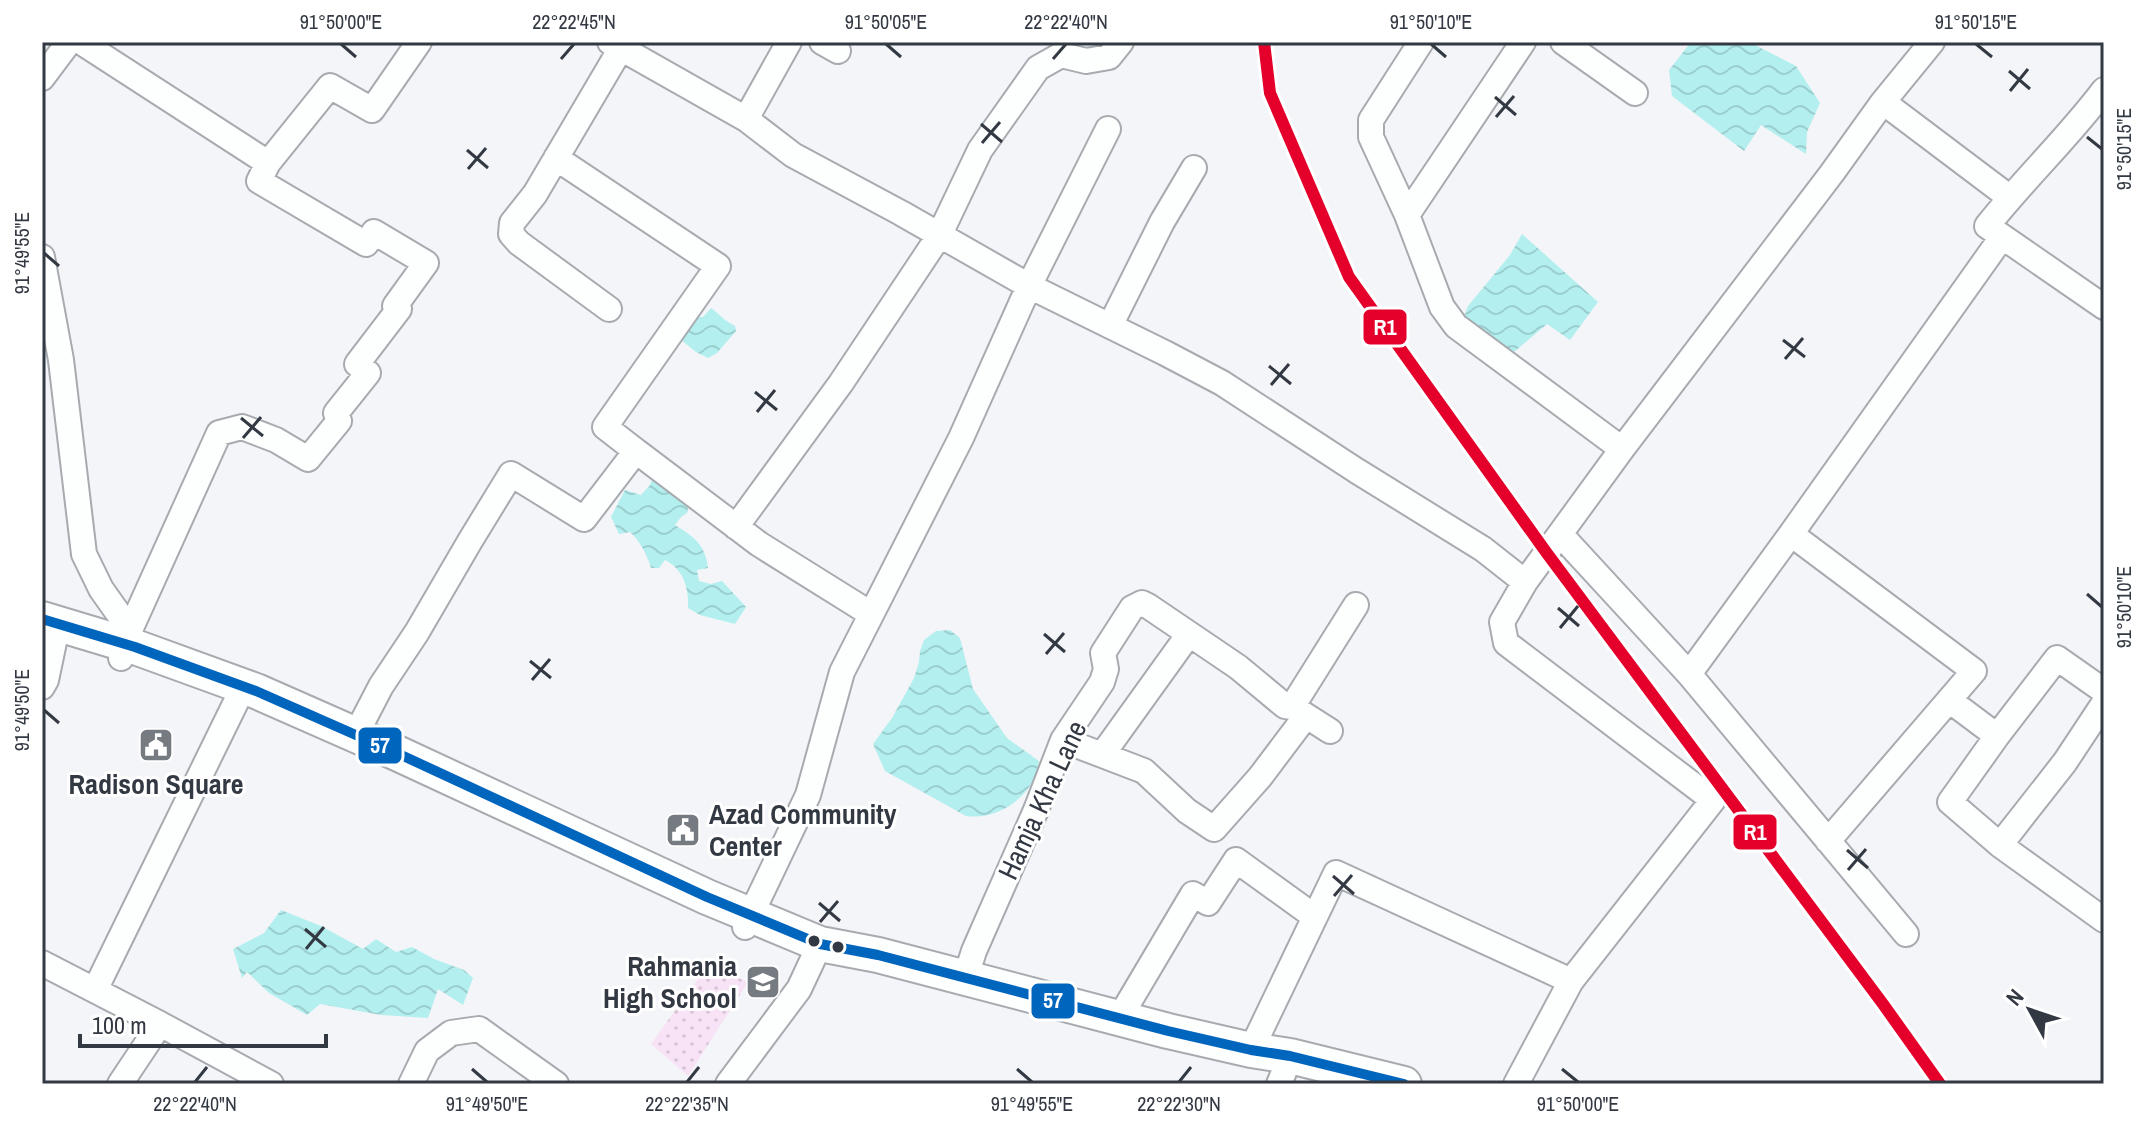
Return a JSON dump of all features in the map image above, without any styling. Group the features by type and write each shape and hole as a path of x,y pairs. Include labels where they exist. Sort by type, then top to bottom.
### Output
{"highway":[{"path":"50,629 125,645 256,691 707,897 748,921"},
{"path":"125,645 456,800 818,950 1281,1078 1339,1084"},
{"path":"818,950 878,955 1251,1050 1290,1056 1404,1084"}],"street":[{"path":"42,78 69,42"},
{"path":"81,42 268,163"},
{"path":"125,645 219,433 242,427 276,440 308,459 339,421 336,413 368,373 357,364 399,309 395,306 426,263 374,232 366,244 259,181 268,163 330,86 372,110 419,42"},
{"path":"746,119 789,42"},
{"path":"736,527 841,383 939,236 980,150 1038,68 1061,55 1086,61 1109,57 1121,42"},
{"path":"1421,42 1371,120 1371,137 1407,215 1442,307 1456,326 1622,449"},
{"path":"1407,215 1523,42"},
{"path":"1563,42 1635,93"},
{"path":"1516,1084 1571,981 1713,800 1506,643 1502,622 1525,582 1622,449 1773,253 1883,102 1932,42"},
{"path":"609,309 511,234 512,223 535,194 556,158 615,45 746,119 793,155 1029,286 1222,383 1483,549 1525,582"},
{"path":"2104,90 1987,226 2104,307"},
{"path":"1883,102 2009,197"},
{"path":"748,921 808,795 842,672 961,438 1029,286 1108,129"},
{"path":"556,158 718,266 605,427 759,544 871,614"},
{"path":"1110,326 1162,222 1194,168"},
{"path":"1689,674 2002,237"},
{"path":"42,257 52,353 84,554 125,645"},
{"path":"355,736 381,686 417,632 511,474 584,519 636,451"},
{"path":"1560,534 1689,674 1906,934"},
{"path":"1791,534 1974,671 1828,841"},
{"name":"Hamja Kha Lane","path":"965,979 1063,740 1102,682 1106,669 1103,653 1132,608 1142,603 1148,606 1238,667 1285,706 1330,731"},
{"path":"1063,740 1144,771 1187,811 1214,829 1260,777 1356,605"},
{"path":"42,687 46,680 50,629"},
{"path":"1102,755 1189,634"},
{"path":"2104,691 2057,658 1950,802 2000,845 2104,920"},
{"path":"95,990 237,700"},
{"path":"1949,700 1997,736"},
{"path":"2000,845 2065,762 2104,703"},
{"path":"1120,1017 1193,894 1208,903 1236,860 1315,917"},
{"path":"1251,1050 1336,873 1571,981"},
{"path":"728,1084 799,989 818,950"},
{"path":"42,963 271,1084"},
{"path":"120,1084 160,1024"},
{"path":"411,1084 427,1051 451,1033 479,1029 556,1084"}],"shaded area":[{"path":"708,965 748,982 688,1076 651,1044"}],"water":[{"path":"1691,42 1749,42 1796,66 1820,103 1807,132 1806,154 1761,125 1744,151 1672,96 1669,70"},
{"path":"1522,234 1598,302 1570,340 1547,324 1514,352 1498,354 1461,325 1468,306 1510,255"},
{"path":"711,308 735,326 736,331 717,353 708,358 680,339 692,317 703,317"},
{"path":"654,475 690,500 687,513 675,525 693,538 704,553 708,568 697,570 699,581 711,584 722,581 746,607 735,624 700,615 688,608 688,593 677,569 665,560 659,568 651,568 634,536 630,532 619,534 611,517 625,490 641,495"},
{"path":"950,630 960,638 973,689 1007,738 1039,761 1031,785 1023,795 1002,810 990,814 966,816 885,771 873,744 892,718 914,678 924,640 936,631"},
{"path":"281,910 321,926 363,949 376,939 396,952 412,947 464,970 473,978 463,1005 438,989 428,1018 381,1015 320,1004 307,1015 269,993 247,972 242,978 233,949 264,933"}],"transit line":[{"name":"R1","path":"1264,42 1270,93 1349,277 1546,552 1940,1084"},
{"name":"57","path":"42,619 135,647 256,691 707,897 820,944 878,955 1168,1031 1404,1084"}],"place":[{"name":"Radison Square","path":"156,745"},
{"name":"Azad Community Center","path":"683,830"},
{"name":"Rahmania High School","path":"763,982"}]}
